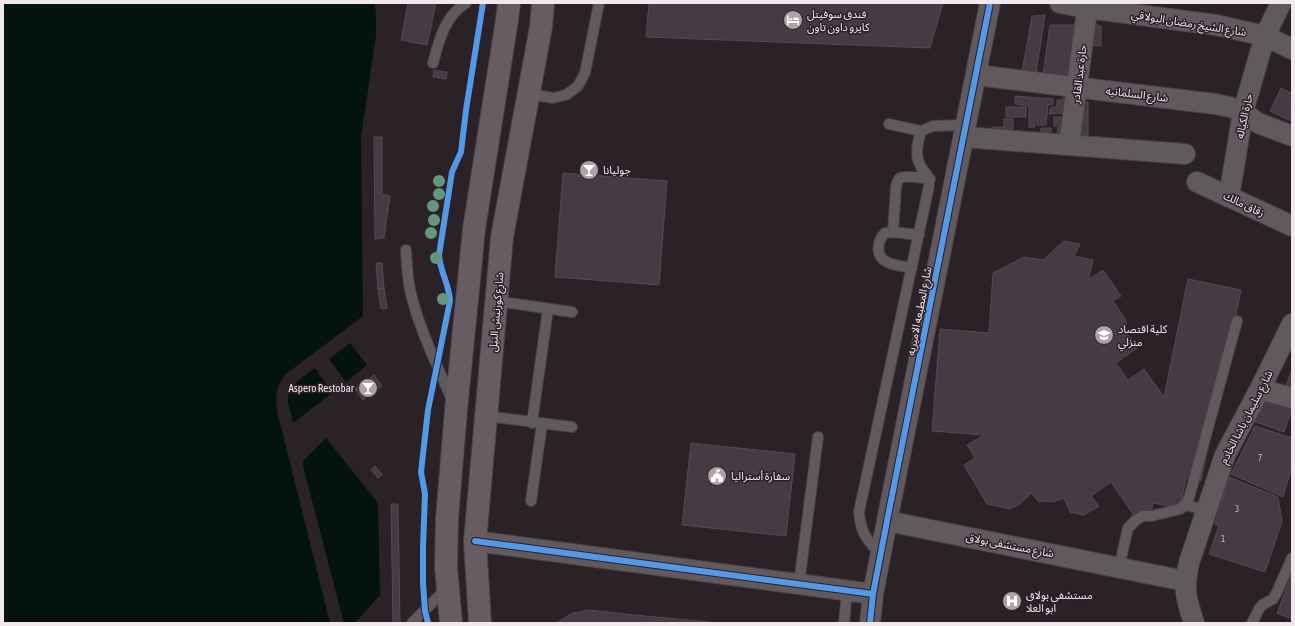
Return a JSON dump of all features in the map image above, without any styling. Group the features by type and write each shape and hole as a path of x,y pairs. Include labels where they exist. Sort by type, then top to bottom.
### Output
{"highway":[{"path":"450,623 446,567 447,519 456,410 474,229 509,3"},
{"name":"شارع كورنيش النيل","path":"480,623 475,542 502,237 541,27 543,3"}],"street":[{"name":"شارع المطبعه الاميريه","path":"870,623 873,594 880,555 990,3"},
{"name":"شارع الشيخ رمضان البولاقي","path":"1060,3 1216,25 1264,36 1292,49"},
{"name":"حارة الكياله","path":"1229,197 1243,112 1264,36 1281,3"},
{"name":"حارة عبد القادر","path":"1069,145 1088,6"},
{"name":"شارع السلمانيه","path":"976,75 1215,104 1230,107 1243,112 1258,123 1292,136"},
{"path":"965,131 1069,145 1185,154"},
{"name":"زقاق مالك","path":"1197,182 1292,226"},
{"name":"شارع سليمان باشا الخادم","path":"1194,623 1187,597 1185,581 1189,563 1206,510 1225,455 1291,328"},
{"path":"1260,389 1292,398"},
{"name":"شارع مستشفى بولاق","path":"887,520 1126,568"},
{"path":"475,542 873,594"},
{"path":"1126,568 1185,581"}],"lane":[{"path":"433,63 445,26 453,15 466,3"},
{"path":"529,94 553,98 566,94 578,86 585,73 599,3"},
{"path":"889,124 921,131 933,126 965,131"},
{"path":"880,555 864,536 860,525 859,512 929,186 930,179 920,164 917,154 917,145 921,131"},
{"path":"893,232 897,182 900,178 905,177 930,179"},
{"path":"912,268 887,262 882,258 879,252 878,244 880,238 885,233 893,232 919,235"},
{"path":"406,250 406,268 413,305 420,326 456,410"},
{"path":"496,301 572,312"},
{"path":"531,501 548,309"},
{"path":"1126,568 1128,528 1136,520 1143,516 1152,516 1180,509 1185,505 1189,498 1238,321"},
{"path":"486,416 572,427"},
{"path":"798,584 818,437"},
{"path":"1185,505 1206,510"},
{"path":"1252,623 1262,605 1273,598 1277,592 1292,558"},
{"path":"412,623 448,587"},
{"path":"844,623 847,591"}],"shaded area":[{"path":"3,3 375,3 376,36 361,137 363,316 286,374 278,388 276,398 278,415 330,623 3,623"},
{"path":"350,343 367,365 346,382 329,359"},
{"path":"315,368 332,393 293,423 288,401 290,391 297,382"},
{"path":"326,438 378,503 380,595 355,623 344,623 302,462"}],"building":[{"path":"408,3 436,3 427,45 401,40"},
{"name":"فندق سوفيتل كايرو داون تاون","path":"649,3 943,3 930,48 646,37"},
{"path":"1045,15 1036,73 1022,72 1032,16"},
{"path":"1089,22 1101,26 1101,46 1086,45"},
{"path":"1050,25 1083,25 1075,80 1043,76"},
{"path":"434,70 447,72 446,79 433,77"},
{"path":"1281,88 1291,93 1289,97 1292,99 1291,121 1270,111"},
{"path":"1015,96 1053,99 1053,104 1048,105 1046,125 1037,125 1038,121 1035,122 1035,127 1029,127 1029,106 1015,104"},
{"path":"1063,98 1066,98 1067,107 1062,109 1062,113 1049,114 1051,107 1057,107 1057,100 1063,100"},
{"path":"1077,101 1088,102 1088,142 1072,141"},
{"path":"1006,107 1026,107 1026,117 1006,117"},
{"path":"1054,117 1069,118 1057,140 1058,126 1054,126"},
{"path":"1004,119 1013,119 1013,129 993,130 993,127 1004,127"},
{"path":"1041,128 1051,128 1051,140 1041,140"},
{"path":"374,137 382,137 382,194 390,196 384,238 375,239"},
{"path":"563,173 667,181 659,285 555,277"},
{"path":"1064,241 1080,244 1074,256 1093,260 1088,280 1103,270 1121,296 1113,301 1127,322 1123,328 1137,348 1116,363 1128,380 1144,369 1164,397 1188,279 1241,290 1201,481 1186,478 1180,508 1153,503 1151,513 1135,517 1111,482 1091,496 1099,506 1084,515 1070,512 1064,498 1053,502 1039,502 1031,493 1020,504 1010,509 987,504 964,465 975,458 967,445 984,435 932,431 940,329 989,333 993,273 1024,257 1043,260"},
{"path":"376,263 382,263 384,288 378,289"},
{"path":"384,288 387,308 381,309 378,289"},
{"path":"1292,370 1292,394 1284,391"},
{"name":"Aspero Restobar","path":"374,375 382,386 363,400 355,389"},
{"path":"1258,397 1292,409 1284,432 1250,420"},
{"path":"1255,426 1292,438 1292,467 1283,497 1231,474"},
{"path":"691,443 795,454 786,536 682,525"},
{"path":"375,466 382,475 378,478 371,470"},
{"path":"1229,477 1278,497 1282,521 1265,572 1209,554 1219,526 1215,524"},
{"path":"391,504 398,504 400,623 393,623"},
{"path":"1292,574 1292,619 1277,613"},
{"path":"589,610 720,623 557,623 573,613"}],"cycle path":[{"path":"428,623 425,611 423,583 425,494 421,472 428,410 450,301 439,255 452,172 461,152 483,3"},
{"path":"870,623 873,594 887,521 990,3"},
{"path":"475,541 873,594"}],"place":[{"name":"فندق سوفيتل كايرو داون تاون","path":"793,20"},
{"name":"جوليانا","path":"589,170"},
{"name":"كلية اقتصاد منزلي","path":"1104,335"},
{"name":"Aspero Restobar","path":"368,388"},
{"name":"سفارة أستراليا","path":"717,476"},
{"name":"مستشفي بولاق ابو العلا","path":"1012,601"}]}
